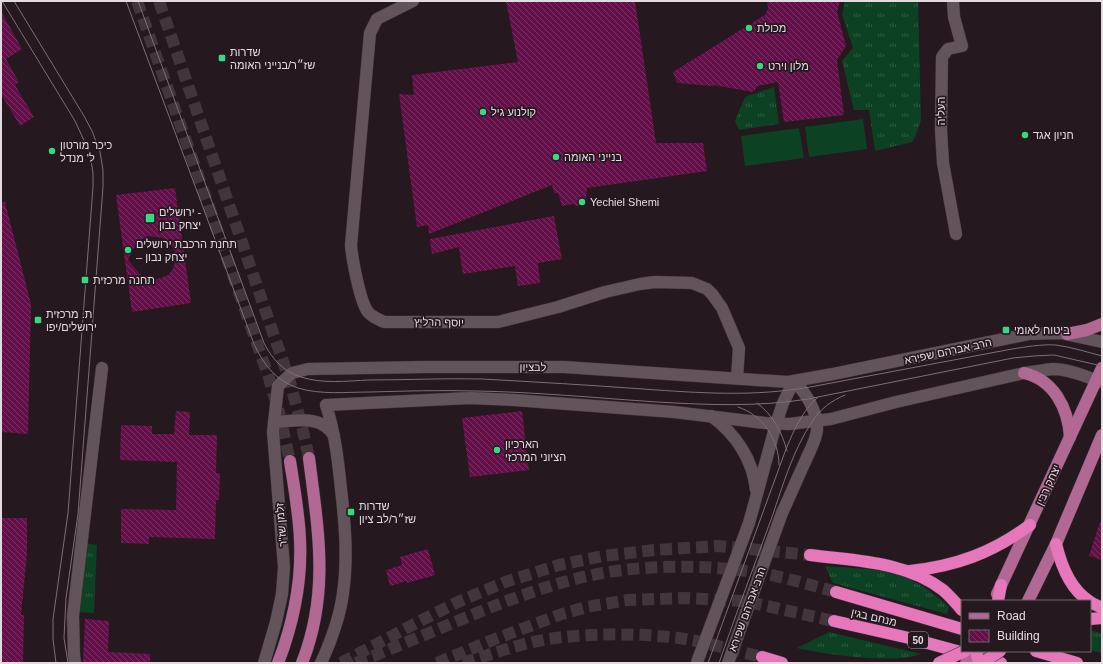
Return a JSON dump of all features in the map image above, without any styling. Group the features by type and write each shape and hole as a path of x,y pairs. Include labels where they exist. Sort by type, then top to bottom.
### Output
{"highway":[{"path":"909,571 941,567 980,555 1004,543 1030,525"},
{"path":"1056,544 1059,556 1075,589 1088,600"},
{"path":"810,554 890,566 909,571 944,591 961,609"},
{"path":"998,600 1001,585"},
{"name":"מנחם בגין","path":"836,592 961,629"},
{"path":"1091,602 1102,608"},
{"path":"1091,619 1102,618"},
{"name":"מנחם בגין","path":"834,621 909,638 1001,663"},
{"path":"939,663 963,652"},
{"path":"976,652 980,663 999,652"},
{"path":"1001,652 1006,663"},
{"path":"1039,652 1077,663"},
{"path":"762,657 782,663"}],"main road":[{"path":"1067,334 1087,330 1102,324"},
{"name":"יצחק רבין","path":"994,600 1070,438 1099,381 1102,368"},
{"path":"1024,373 1039,378 1055,393 1062,404 1068,419 1070,438"},
{"path":"1028,600 1056,544 1100,444 1102,435"},
{"path":"303,662 315,615 320,560 319,537 308,458"},
{"name":"זלמן שז\"ר","path":"278,663 293,618 298,585 300,557 299,525 290,461"},
{"path":"966,663 972,652"},
{"path":"996,663 1001,652"}],"street":[{"name":"יוסף הרליץ","path":"413,1 377,19 370,33 351,246 353,266 363,300 367,310 373,317 384,322 498,322 558,307 605,292 640,284 655,282 692,284 707,289 722,308 739,348 737,378"},
{"name":"העליה","path":"953,1 954,17 962,46 948,49 942,57 941,130 943,163 956,234"},
{"name":"הרב אברהם שפירא","path":"728,663 782,513 814,441 816,422 808,399 794,381 1029,334 1045,332 1067,334 1102,342"},
{"name":"לבציון","path":"278,386 292,373 308,369 425,366 564,367 794,381"},
{"path":"75,663 73,616 102,368"},
{"path":"321,663 335,626 343,594 346,566 346,537 335,437 326,405 470,398 595,405 776,424 816,422 1024,373 1052,369 1080,374 1099,381"},
{"path":"697,663 749,523 776,424 783,402 794,381"},
{"name":"זלמן שז\"ר","path":"264,663 276,622 282,594 284,567 282,527 274,443 274,422 278,386"},
{"path":"711,416 727,429 742,449 752,470 755,499"},
{"path":"274,422 304,420 318,422 328,427 335,437"}],"green space":[{"path":"845,1 918,1 921,120 912,142 875,151 869,110 854,110 842,61 853,48 842,14"},
{"path":"774,87 779,124 739,130 735,121 745,97"},
{"path":"863,119 867,149 809,157 805,127"},
{"path":"799,128 804,158 745,166 741,136"},
{"path":"84,543 97,545 94,613 76,612"},
{"path":"825,566 879,570 896,574 911,580 931,592 949,607 947,614 833,583"},
{"path":"829,632 921,654 910,657 879,658 843,656 797,648"},
{"path":"1091,632 1102,633 1102,653 1091,650"}],"building":[{"name":"בנייני האומה","path":"506,1 635,1 656,143 703,143 707,171 587,188 586,203 577,206 573,204 562,206 558,193 554,193 552,185 429,234 428,225 417,227 399,94 414,95 412,75 518,62"},
{"name":"מלון וירט","path":"767,1 840,1 837,12 846,46 837,60 844,115 784,122 778,82 758,86 753,92 714,85 677,83 673,72 765,15 768,9"},
{"path":"1,11 22,49 6,59 19,82 15,85 34,117 20,126 1,94"},
{"name":"תחנת הרכבת ירושלים – יצחק נבון","path":"175,188 191,303 132,312 116,195","holes":["149,236 163,238 169,242 176,256 173,269 168,275 161,278 154,280 146,278 140,274 128,260 136,244 142,239"]},
{"path":"1,202 5,202 31,304 28,434 1,432"},
{"path":"554,216 562,259 538,263 540,283 518,286 515,266 463,274 459,247 432,254 430,239"},
{"path":"176,411 190,412 189,435 217,435 216,473 220,473 219,500 216,500 215,539 149,537 149,544 121,543 121,509 176,510 177,462 120,460 121,425 152,426 152,434 174,434"},
{"name":"הארכיון הציוני המרכזי","path":"522,411 529,470 470,477 462,418"},
{"path":"1,518 27,518 27,554 21,615 24,615 23,663 1,663"},
{"path":"1100,522 1102,522 1102,560 1089,556"},
{"path":"428,549 435,575 390,586 386,570 402,565 400,557"},
{"path":"85,619 109,621 108,652 150,654 150,663 83,663"}],"tunnel":[{"path":"137,1 269,378 279,412 290,461"},
{"path":"159,1 290,382 309,458"},
{"path":"341,663 460,601 505,582 559,565 603,556 654,550 719,546 810,555"},
{"path":"356,663 529,593 562,582 620,570 663,567 707,567 748,571 792,580 836,592"},
{"path":"437,663 562,614 587,607 628,600 685,598 744,601 834,621"},
{"path":"463,663 537,641 614,634 679,638 762,657"}],"tram line":[{"path":"2,1 75,121 90,154 93,173 68,513 53,619 53,639 56,663"},
{"path":"14,1 92,131 100,152 103,170 103,187 78,514 66,598 64,638 68,663"},
{"path":"126,1 254,344 271,371 283,381 298,388 316,392 334,393 463,391 544,394 676,403 752,404 789,402 808,399 1013,358 1054,355 1102,366"},
{"path":"138,1 264,343 279,364 295,375 317,381 482,379 685,392 747,393 810,387 1034,346 1056,345 1102,356"},
{"path":"719,663 784,480 799,444 812,422 822,409 845,395"},
{"path":"708,663 786,449 795,428 807,408 818,397"},
{"path":"757,403 768,413 776,424 787,451"},
{"path":"738,407 755,416 768,430 776,447 779,465"}],"place":[{"name":"מכולת","path":"749,28"},
{"name":"שדרות שז״ר/בנייני האומה","path":"222,58"},
{"name":"מלון וירט","path":"760,66"},
{"name":"קולנוע גיל","path":"483,112"},
{"name":"חניון אגד","path":"1025,135"},
{"name":"כיכר מורטון ל' מנדל","path":"52,151"},
{"name":"בנייני האומה","path":"556,157"},
{"name":"Yechiel Shemi","path":"582,202"},
{"name":"ירושלים - יצחק נבון","path":"150,218"},
{"name":"תחנת הרכבת ירושלים – יצחק נבון","path":"128,250"},
{"name":"תחנה מרכזית","path":"85,280"},
{"name":"ת. מרכזית ירושלים/יפו","path":"38,320"},
{"name":"ביטוח לאומי","path":"1006,330"},
{"name":"הארכיון הציוני המרכזי","path":"497,450"},
{"name":"שדרות שז״ר/לב ציון","path":"351,512"}]}
